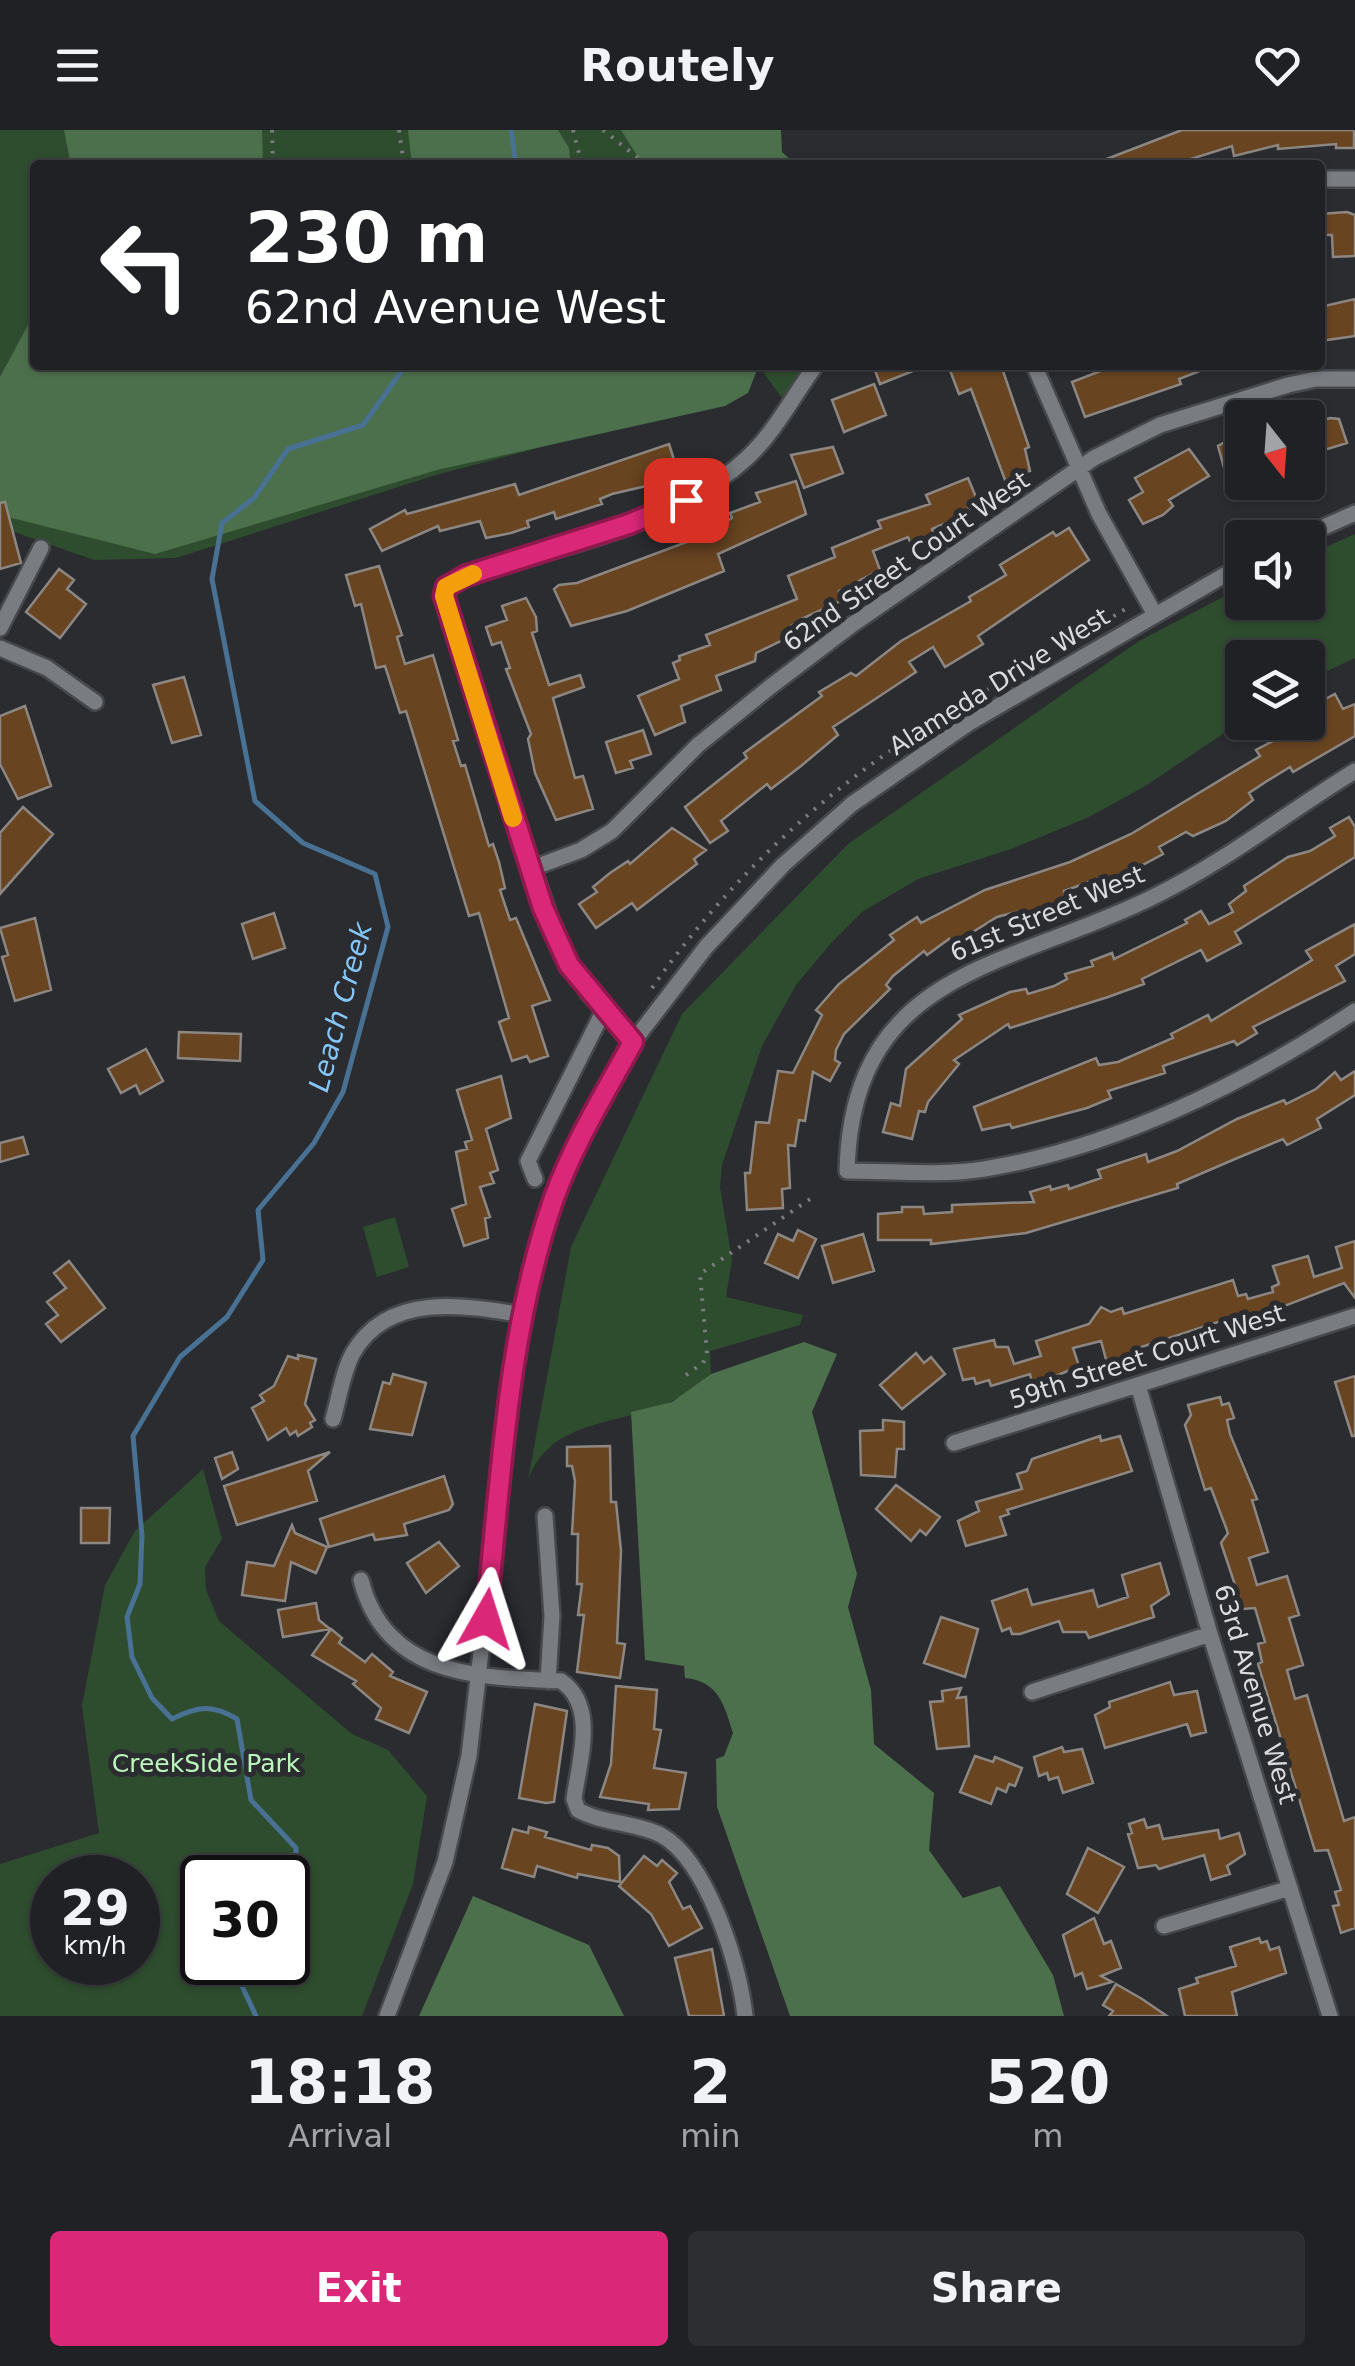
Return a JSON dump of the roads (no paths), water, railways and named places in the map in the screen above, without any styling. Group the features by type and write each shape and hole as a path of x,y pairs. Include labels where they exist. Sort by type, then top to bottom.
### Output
{"street":[{"path":"1325,179 1355,179"},
{"path":"633,1042 604,1012 569,965 530,869 444,596 450,584 648,518 708,488 765,438 813,370"},
{"path":"1036,370 1079,471 1154,613"},
{"name":"62nd Street Court West","path":"530,869 581,850 612,830 698,744 853,624 1122,440 1288,385 1355,378"},
{"path":"1325,526 1355,513"},
{"path":"0,628 40,548"},
{"name":"Alameda Drive West","path":"387,2016 444,1862 469,1756 522,1315 541,1239 568,1163 633,1042 706,947 783,865 852,804 969,723 1225,574"},
{"path":"0,648 47,668 95,702"},
{"name":"61st Street West","path":"1355,771 1158,895 1078,931 972,969 929,994 888,1036 863,1080 853,1110 847,1171 955,1172 1062,1148 1229,1084 1355,1011"},
{"path":"535,1179 528,1160 604,1012"},
{"path":"333,1419 352,1354 366,1335 389,1320 443,1304 522,1315"},
{"name":"59th Street Court West","path":"954,1443 1355,1316"},
{"name":"63rd Avenue West","path":"1138,1384 1210,1634 1330,2016"},
{"path":"545,1516 552,1616 548,1680"},
{"path":"361,1580 376,1621 414,1657 480,1676 548,1680 571,1688 582,1709 574,1799 578,1810 661,1835 684,1853 736,1965 745,2016"},
{"path":"1032,1692 1210,1634"},
{"path":"1164,1926 1290,1888"}],"waterway":[{"name":"Leach Creek","path":"511,130 515,160"},
{"name":"Leach Creek","path":"296,1855 296,1848 251,1800 237,1719 205,1709 172,1719 152,1698 132,1657 127,1617 140,1584 142,1536 133,1436 180,1357 227,1317 263,1260 258,1210 314,1143 343,1092 388,927 375,874 303,843 255,801 212,579 222,523 254,498 288,449 363,425 402,370"},
{"name":"Leach Creek","path":"241,1985 256,2016"}],"park label":[{"name":"CreekSide Park","path":"206,1763"}]}
